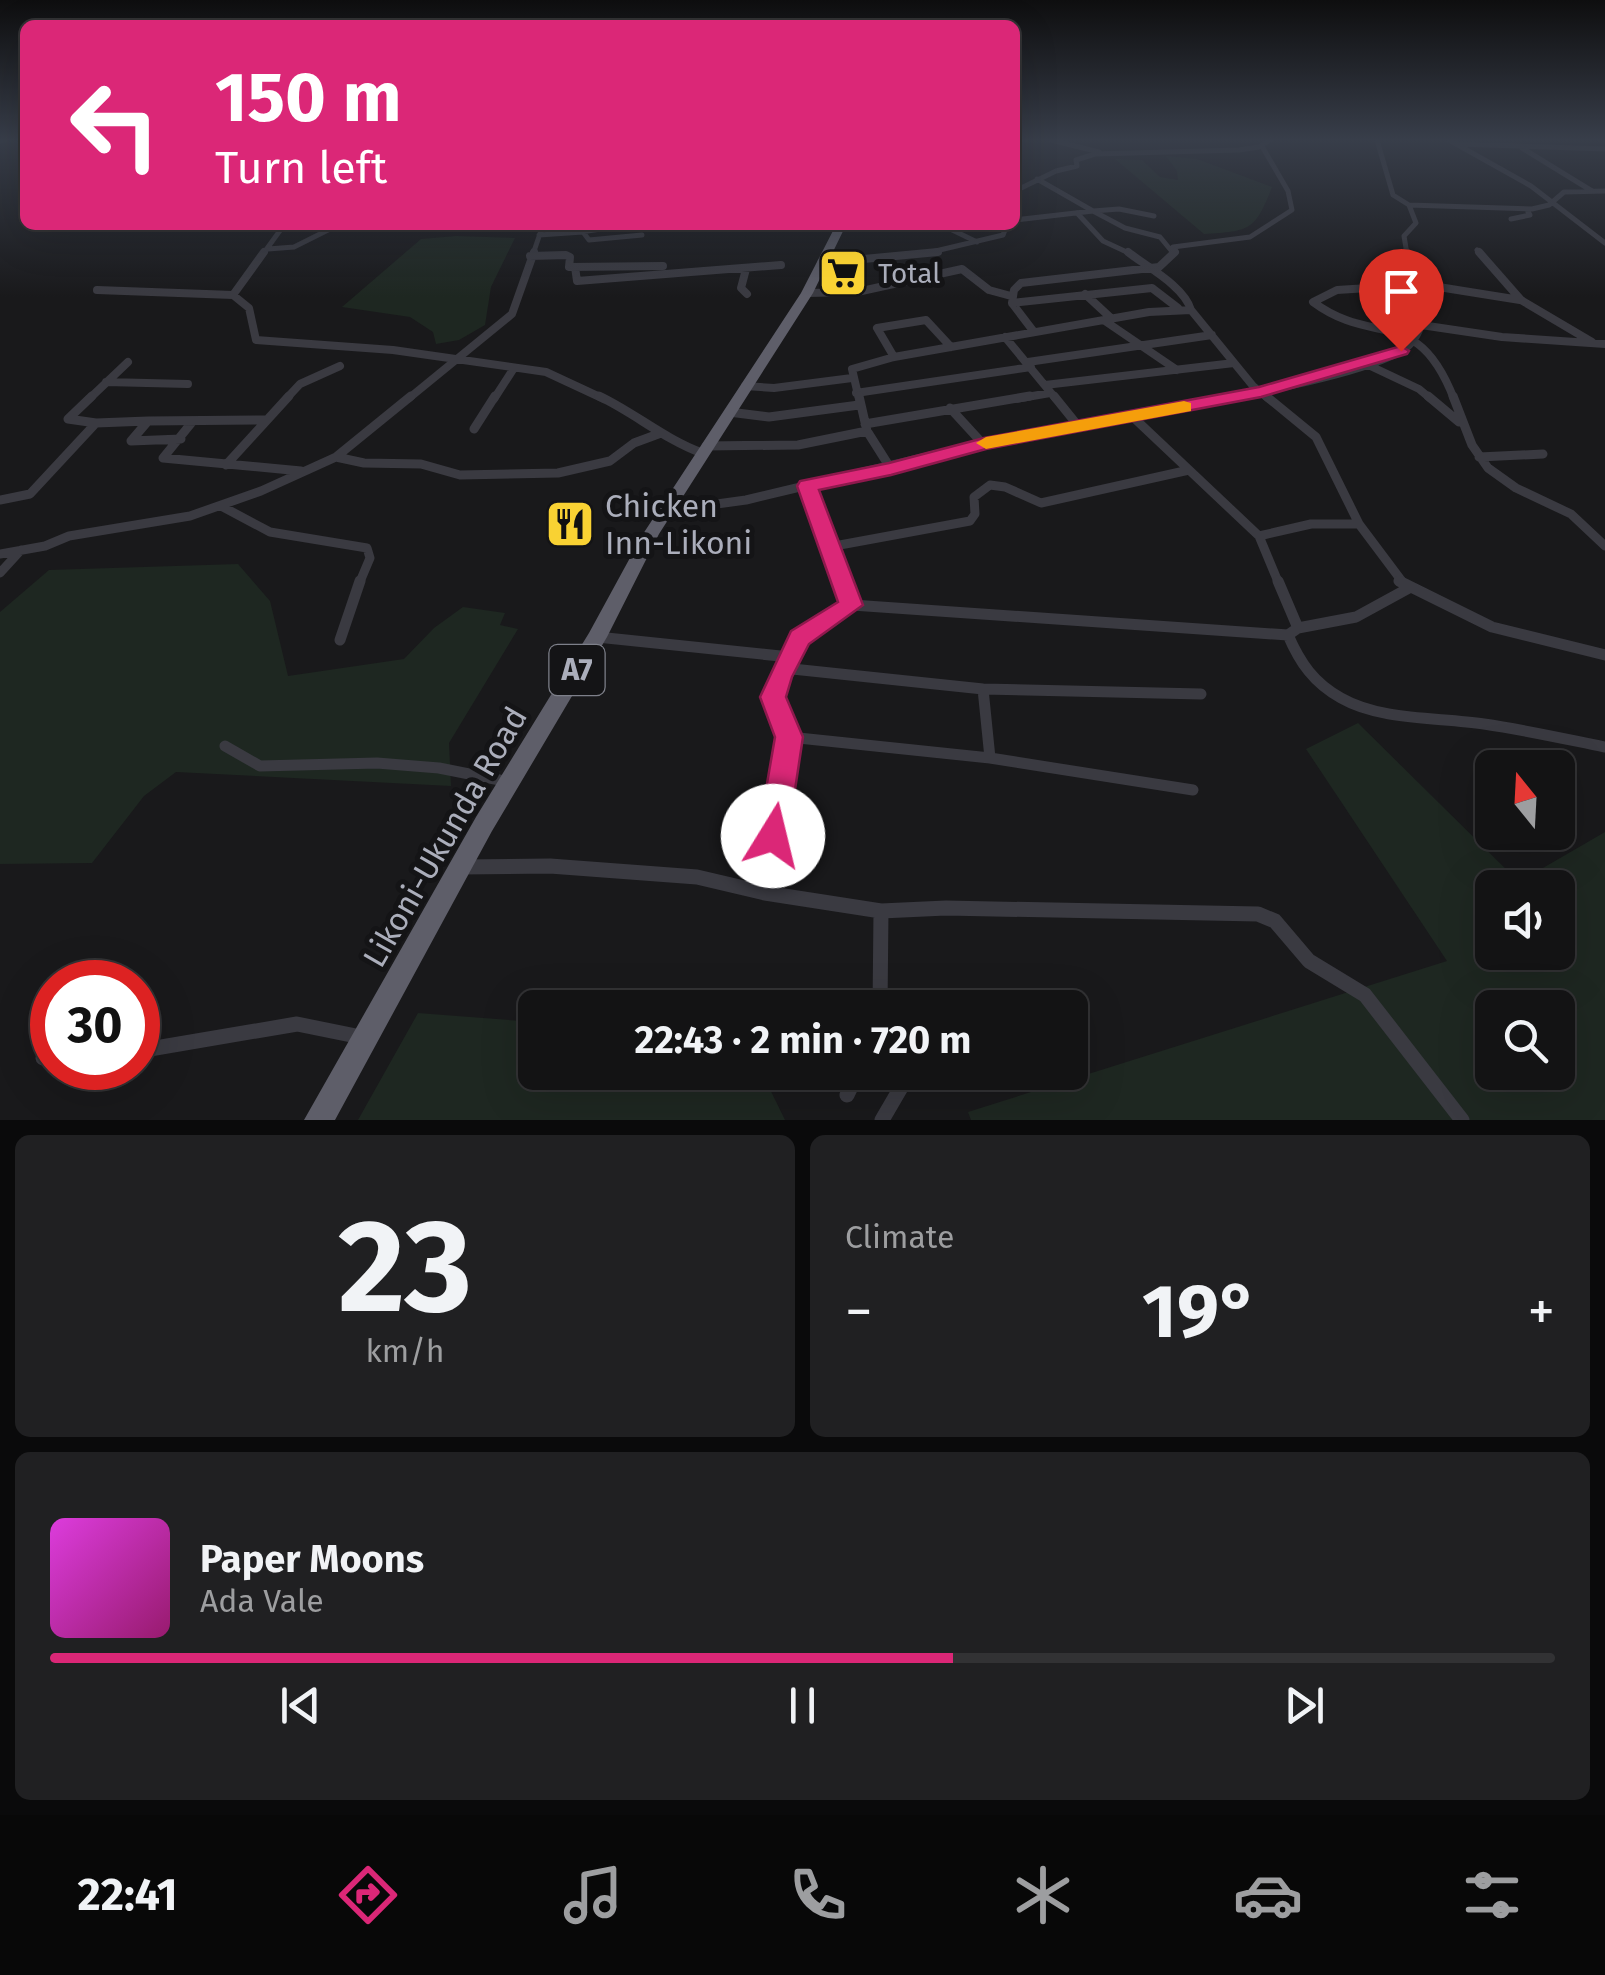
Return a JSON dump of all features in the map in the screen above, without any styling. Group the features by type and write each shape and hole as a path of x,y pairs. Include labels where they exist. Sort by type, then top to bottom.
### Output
{"highway":[{"name":"Likoni-Ukunda Road","path":"320,1120 460,866 597,637 666,511 807,292 838,230"}],"street":[{"path":"1012,299 1016,287 1030,280 1148,268 1169,262 1176,254 1173,247 1156,236 1111,222 1060,192"},
{"path":"1173,247 1250,237 1292,210 1287,192"},
{"path":"1392,192 1409,205 1522,209 1540,208 1561,193 1584,192"},
{"path":"1536,192 1605,244"},
{"path":"666,511 702,508 891,469 984,444 1261,392 1401,351 1416,340 1421,324 1400,284 1408,263 1404,236 1416,226 1409,205"},
{"path":"1020,219 1118,209 1154,216"},
{"path":"1511,219 1530,214 1522,209"},
{"path":"1077,213 1102,241 1120,246 1183,296 1261,392 1316,438 1359,524 1388,570 1409,588 1492,627 1605,656"},
{"path":"1086,224 1111,222"},
{"path":"232,295 281,230"},
{"path":"268,249 294,247 328,230"},
{"path":"0,554 45,546 69,536 161,522 222,506 336,457 514,310 540,230"},
{"path":"539,235 595,230"},
{"path":"952,230 978,243"},
{"path":"822,263 866,263 978,243 1004,235 1005,230"},
{"path":"582,232 588,240 642,236"},
{"path":"1478,250 1521,300 1593,343"},
{"path":"530,256 566,255 570,257 569,267 663,266"},
{"path":"575,267 578,282 780,265"},
{"path":"807,292 857,292 962,268 988,290 1012,299 1152,288 1178,308"},
{"path":"746,270 741,288 747,294"},
{"path":"1521,300 1400,284 1336,290 1314,302 1346,318 1416,340 1437,365 1460,423 1479,457 1517,491 1558,507 1605,546"},
{"path":"97,290 232,295 245,300 254,312 256,340 458,359 554,374 622,407 661,433 704,449 798,445 1048,389 1234,363"},
{"path":"1086,294 1108,320 1177,370"},
{"path":"1012,299 1034,332"},
{"path":"891,469 866,428 852,369 894,356 1178,308 1191,310"},
{"path":"894,356 877,328 926,320 950,347"},
{"path":"1421,324 1502,337 1605,344"},
{"path":"856,393 1212,335"},
{"path":"1005,338 1080,427"},
{"path":"128,362 68,420 267,420"},
{"path":"1363,363 1419,389 1460,423"},
{"path":"226,465 302,384 340,366"},
{"path":"474,429 514,368"},
{"path":"746,386 774,388 852,378"},
{"path":"105,382 188,384"},
{"path":"729,412 770,418 859,404"},
{"path":"950,408 984,444"},
{"path":"1133,417 1259,536 1293,632 1298,659 1316,681 1342,699 1366,709 1486,724 1605,747"},
{"path":"148,421 131,442 181,439"},
{"path":"193,421 163,458 302,471"},
{"path":"0,500 30,494 96,423"},
{"path":"336,457 384,465 433,464 460,474 538,475 610,461 634,443 661,433"},
{"path":"1479,457 1542,454"},
{"path":"829,547 970,520 975,514 974,497 990,485 1004,487 1033,502 1048,503 1189,470"},
{"path":"807,486 852,605"},
{"path":"222,506 270,532 367,548 370,558 349,605 340,640"},
{"path":"1259,536 1311,524 1359,524"},
{"path":"0,574 22,550"},
{"path":"765,893 789,737 773,697 794,647 810,630 852,605 1293,632 1374,612 1409,588"},
{"path":"597,637 983,690 1024,687 1200,694"},
{"path":"983,690 990,758"},
{"path":"789,737 990,758 1193,790"},
{"path":"224,746 260,766 377,763 456,770 511,782"},
{"path":"460,866 550,866 696,877 765,893 881,911 946,908 1266,916 1291,938 1308,961 1365,995 1462,1120"},
{"path":"880,990 881,911"},
{"path":"160,1047 297,1024 367,1038"},
{"path":"848,1095 850,1090"},
{"path":"882,1120 900,1090"}],"shaded area":[{"path":"1154,192 1270,192 1249,226 1204,234"},
{"path":"515,238 491,287 485,325 459,340 436,344 433,332 410,317 342,307 421,239"},
{"path":"238,564 270,601 288,676 404,659 434,628 463,607 505,613 500,625 518,629 449,743 451,786 176,772 144,796 92,863 0,864 0,612 49,570"},
{"path":"1358,723 1475,839 1475,850 1487,850 1507,870 1475,870 1475,970 1575,970 1575,870 1540,870 1605,832 1605,1120 971,1120 968,1112 1038,1090 1088,1090 1088,1074 1447,961 1306,749"},
{"path":"418,1013 518,1021 518,1090 770,1090 785,1120 358,1120"}],"slow traffic":[{"path":"986,443 1184,407"}],"place":[{"name":"Total","path":"843,273"},
{"name":"Chicken Inn-Likoni","path":"570,524"}],"route":[{"path":"773,836 789,737 773,697 779,677 800,638 852,605 807,486 984,444 1261,392 1401,351"}]}
